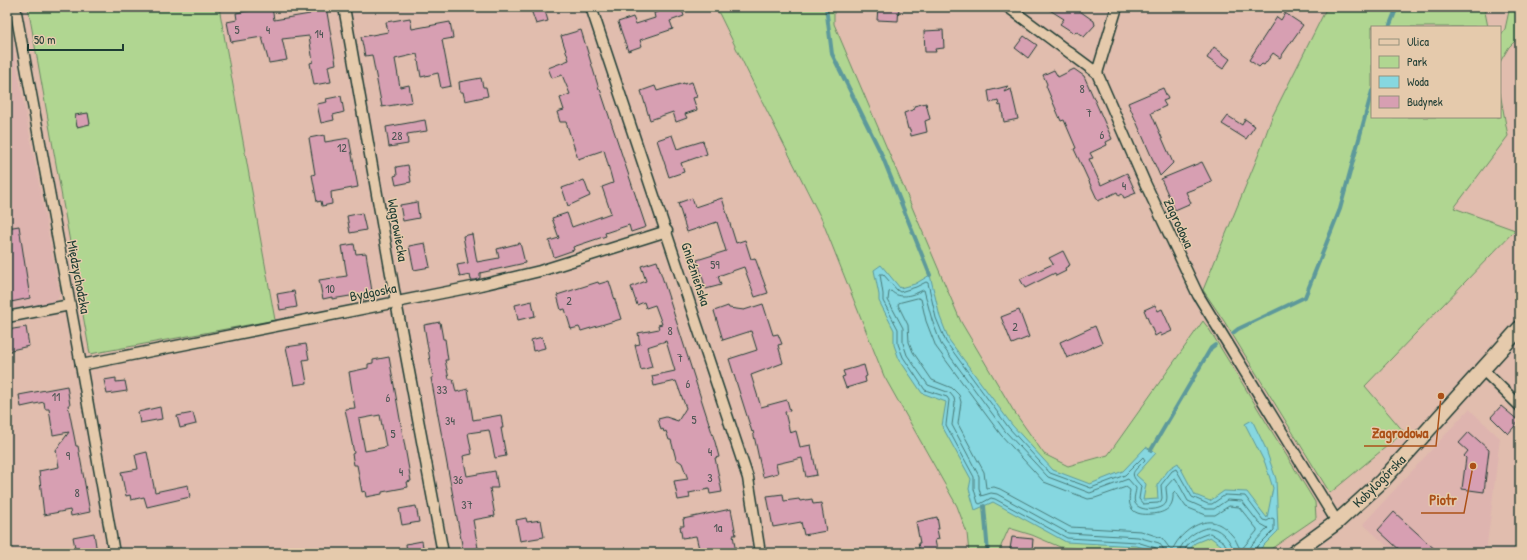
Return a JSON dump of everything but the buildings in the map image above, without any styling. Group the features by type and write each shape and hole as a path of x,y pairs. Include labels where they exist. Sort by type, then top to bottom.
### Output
{"street":[{"name":"Międzychodzka","path":"15,7 114,553"},
{"name":"Wągrowiecka","path":"344,7 396,302 443,553"},
{"name":"Gnieźnieńska","path":"591,7 748,478 760,553"},
{"path":"1008,7 1097,73 1117,7"},
{"name":"Zagrodowa","path":"1097,73 1152,197 1198,295 1336,522"},
{"name":"Bydgoska","path":"81,365 477,286 540,271 666,230"},
{"path":"7,317 70,305"},
{"name":"Kobylogórska","path":"1296,552 1336,522 1382,481 1520,328"},
{"path":"1483,370 1520,406"}],"shaded area":[{"path":"7,15 60,295 55,303 7,310"},
{"path":"1469,409 1500,438 1486,553 1395,553 1363,524"}],"green space":[{"path":"28,7 219,7 275,320 90,354"},
{"path":"716,7 834,7 834,24 961,322 1013,410 1044,454 1068,466 1108,455 1203,321 1315,502 1316,518 1265,553 1125,553 1060,547 1032,535 1009,528 1001,546 1001,553 969,553 967,533 957,506 884,376 822,220"},
{"path":"1327,7 1484,7 1488,26 1371,26 1371,118 1501,118 1501,98 1508,136 1454,208 1515,230 1365,386 1404,432 1330,493 1224,321 1203,290 1260,151 1272,117"},
{"path":"1508,7 1520,7 1520,36 1509,47 1501,60 1501,35 1505,29 1509,11"}],"water":[{"path":"881,265 900,288 915,284 930,275 940,317 949,340 1012,425 1053,470 1090,484 1123,471 1146,447 1156,453 1136,475 1146,484 1143,500 1158,499 1157,485 1170,468 1178,463 1195,495 1210,501 1224,491 1247,492 1267,518 1273,488 1265,463 1245,424 1252,420 1265,447 1276,479 1278,531 1256,553 1225,553 1221,545 1210,537 1195,543 1187,553 1160,553 1137,546 1066,542 993,502 975,510 969,489 971,479 942,426 946,402 922,393 899,359 894,345 894,330 879,301 874,270"}],"waterway":[{"path":"826,7 832,54 881,153 930,275"},
{"path":"1389,26 1397,7"},
{"path":"1233,333 1238,329 1305,297 1340,209 1371,95"},
{"path":"1151,450 1211,348 1215,345"},
{"path":"984,506 988,553"}],"place":[{"name":"Zagrodowa","path":"1441,396"},
{"name":"Piotr","path":"1473,466"}]}
